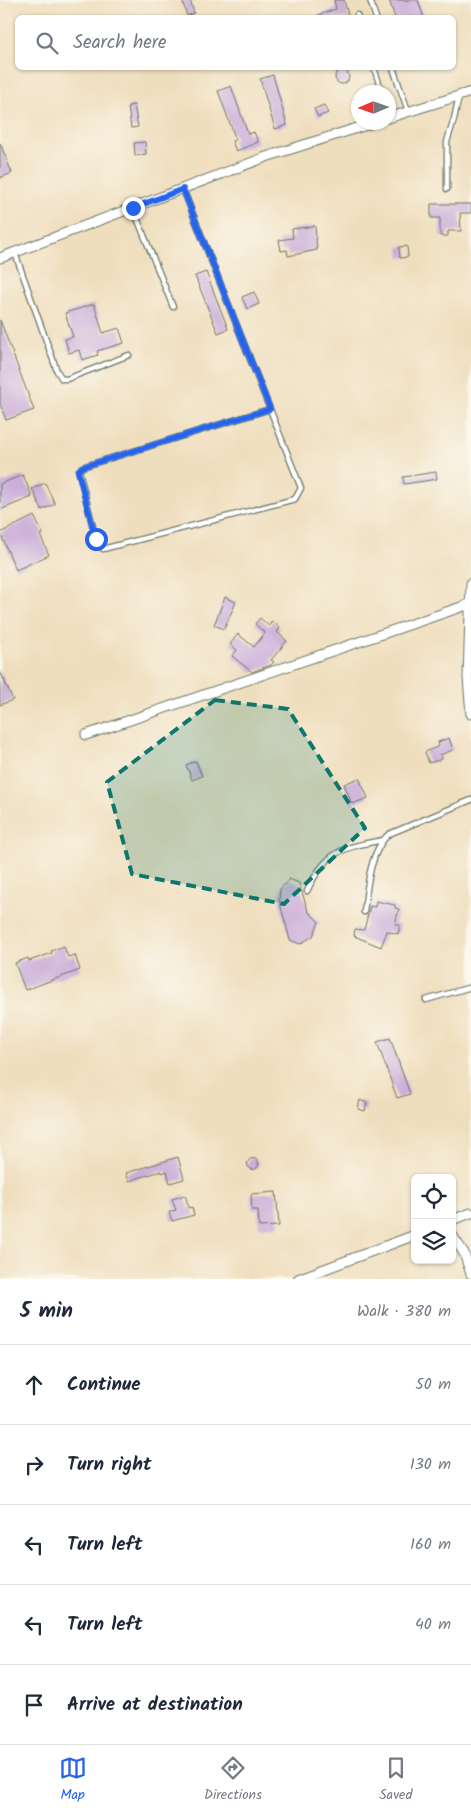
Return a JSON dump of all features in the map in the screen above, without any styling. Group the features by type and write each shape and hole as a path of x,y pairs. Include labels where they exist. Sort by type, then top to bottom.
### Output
{"street":[{"path":"396,115 471,92"},
{"path":"0,258 266,157 351,130"},
{"path":"471,584 468,678 471,714"},
{"path":"86,735 470,604"},
{"path":"455,1219 471,1213"},
{"path":"298,1279 411,1237"},
{"path":"456,1241 464,1253 471,1274"}],"lane":[{"path":"370,0 375,15"},
{"path":"375,70 380,85"},
{"path":"394,70 408,112"},
{"path":"447,190 447,142 459,96"},
{"path":"183,189 302,488 295,499 103,549 96,539 78,471 82,467 270,409"},
{"path":"133,208 173,307"},
{"path":"15,253 57,371 62,379 67,379 129,355"},
{"path":"364,912 368,882 377,851 383,840 389,834 471,800"},
{"path":"307,891 324,862 336,852 354,845 383,840"},
{"path":"426,1000 471,987"}],"highlighted area":[{"path":"215,700 288,709 365,828 284,904 132,874 107,782"}],"building":[{"path":"182,0 190,0 194,13 187,15"},
{"path":"334,0 344,0 348,15 319,15 336,9"},
{"path":"389,0 418,0 423,15 394,15"},
{"path":"342,70 347,72 349,77 347,82 342,84 337,82 335,77 337,72"},
{"path":"273,75 287,125 275,129 260,79"},
{"path":"231,86 248,134 254,132 258,142 236,151 232,141 236,140 218,91"},
{"path":"134,105 138,127 131,128 128,106"},
{"path":"324,105 328,113 318,117 314,109"},
{"path":"145,142 146,154 135,156 134,143"},
{"path":"0,143 12,173 0,178"},
{"path":"431,204 471,204 471,213 460,213 461,231 448,231 448,236 440,236 440,218 431,218"},
{"path":"315,226 317,250 288,256 287,250 281,251 279,240 293,238 292,229"},
{"path":"407,246 408,257 400,258 399,247"},
{"path":"206,272 228,329 218,333 195,276"},
{"path":"254,292 259,304 247,309 242,297"},
{"path":"94,304 103,333 119,328 124,343 97,351 98,355 82,360 79,350 69,353 65,339 73,337 65,313"},
{"path":"0,320 34,410 6,420 0,404"},
{"path":"436,472 437,479 404,484 403,477"},
{"path":"23,475 32,497 0,510 0,484"},
{"path":"45,483 55,504 42,510 32,489"},
{"path":"34,516 43,534 40,535 49,555 16,570 0,533"},
{"path":"225,597 236,602 224,629 214,625"},
{"path":"260,618 269,626 272,621 280,628 277,632 287,641 271,660 274,662 271,665 252,672 232,656 237,650 230,644 238,634 254,647 265,633 255,624"},
{"path":"0,671 13,700 0,705"},
{"path":"449,738 453,750 440,755 442,759 429,763 425,752 439,746 438,742"},
{"path":"196,761 202,776 192,780 186,765"},
{"path":"359,778 368,798 352,804 344,784"},
{"path":"289,879 299,883 308,911 319,922 313,936 300,944 290,940 279,900 280,889"},
{"path":"376,901 395,905 395,908 399,909 395,924 400,925 398,934 387,931 381,947 354,936 355,929 364,930 370,906 375,907"},
{"path":"64,946 68,957 75,955 80,970 25,990 15,963 28,958 29,961 52,953 51,951"},
{"path":"390,1038 410,1094 397,1098 377,1042"},
{"path":"360,1100 367,1103 365,1111 358,1109"},
{"path":"178,1157 184,1179 170,1183 167,1171 162,1173 161,1171 129,1181 126,1173"},
{"path":"251,1159 255,1159 258,1164 257,1168 251,1169 248,1166 248,1162"},
{"path":"276,1192 279,1226 259,1227 258,1210 252,1210 251,1194"},
{"path":"185,1195 189,1208 192,1207 194,1215 172,1221 169,1212 176,1210 172,1199"}],"route":[{"path":"96,539 78,471 82,467 270,409 183,189 133,208"}]}
